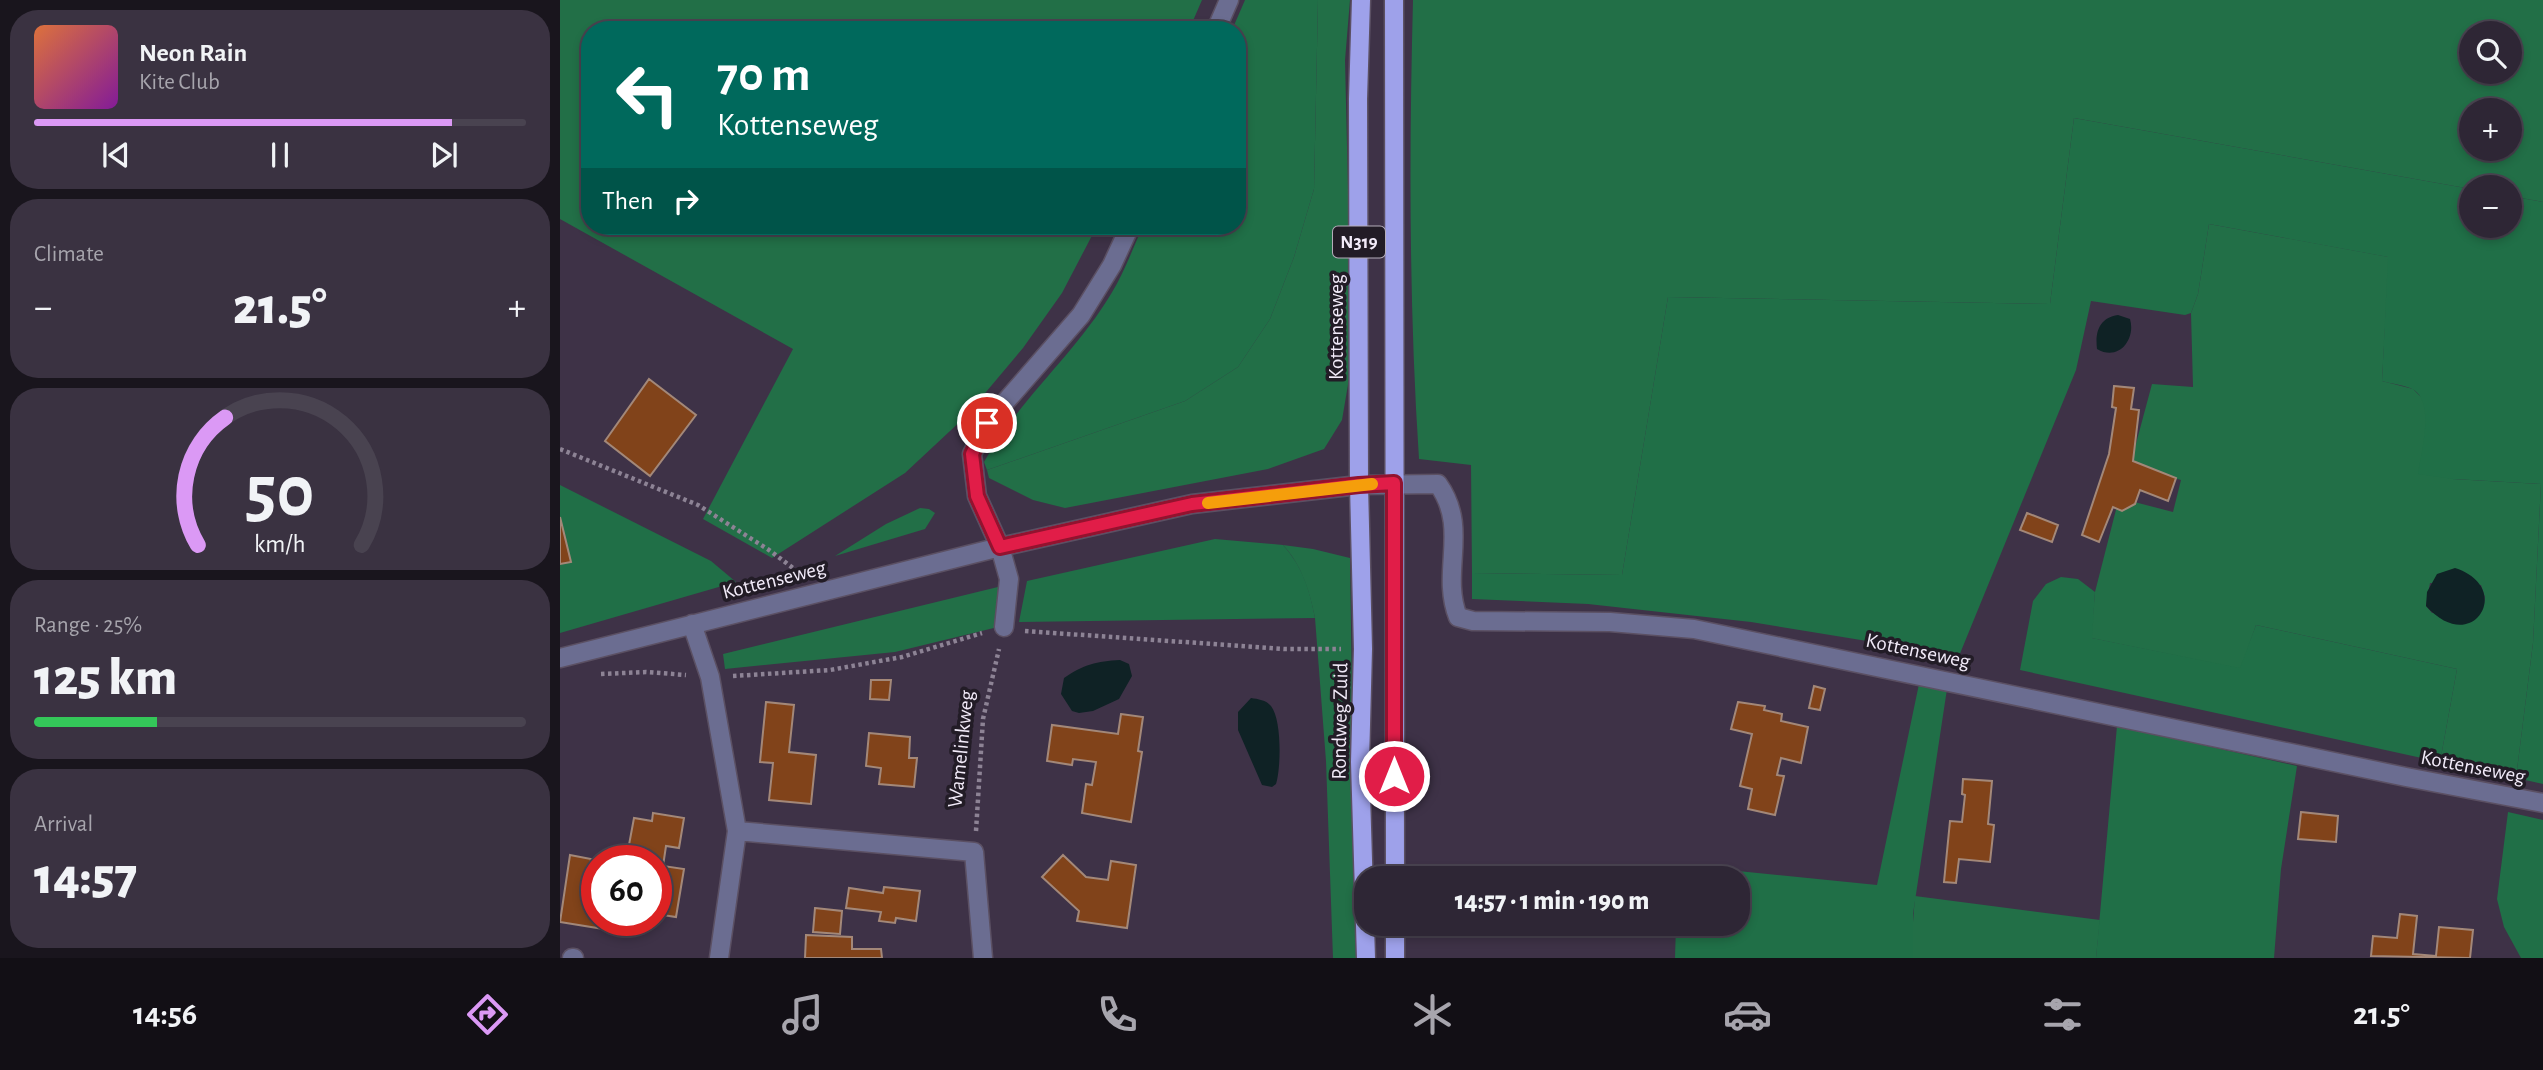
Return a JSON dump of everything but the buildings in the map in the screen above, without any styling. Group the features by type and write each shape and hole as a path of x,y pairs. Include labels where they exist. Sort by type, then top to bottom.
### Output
{"main road":[{"name":"Kottenseweg","path":"1359,485 1358,99 1361,0"},
{"name":"N319","path":"1394,0 1395,866"},
{"name":"Rondweg Zuid","path":"1359,485 1363,649 1360,762 1366,958"},
{"path":"1395,936 1395,958"}],"street":[{"path":"1220,21 1228,0"},
{"path":"1004,628 1009,579 1000,547 977,496 972,454 987,423 1081,315 1112,265 1126,235"},
{"name":"Kottenseweg","path":"560,658 1000,547 1192,504 1359,485 1438,484 1449,500 1454,520 1452,602 1458,617 1473,621 1610,622 1693,629 2543,803"},
{"path":"692,624 710,677 737,831 719,958"},
{"path":"737,831 974,852 983,958"}],"path":[{"path":"560,449 698,505 769,550 824,592"},
{"path":"598,674 646,672 710,677 830,670 902,657 1004,628 1041,634 1285,649 1363,649"},
{"name":"Wamelinkweg","path":"974,852 984,719 1004,628"}],"green space":[{"path":"560,0 1202,0 1193,21 581,21 581,231 560,219"},
{"path":"1245,0 1318,0 1314,189 1294,257 1270,319 1238,367 1185,401 987,470 984,462 1013,418 1097,316 1124,269 1139,235 1246,235 1246,21 1236,21"},
{"path":"1318,0 1350,0 1345,60 1352,361 1342,420 1324,449 1268,469 1065,508 1033,500 989,478 987,470 1185,401 1238,367 1270,319 1294,257 1314,189"},
{"path":"1413,0 2543,0 2543,202 2522,198 2522,175 2459,175 2459,187 2074,118 2050,304 1668,297 1622,575 1472,573 1471,465 1419,459 1412,287"},
{"path":"2074,118 2459,187 2459,238 2522,238 2522,198 2543,202 2543,784 2516,778 2533,643 2541,484 2453,479 2418,474 2425,429 2424,406 2414,390 2382,381 2388,257 2209,224 2198,294 2191,313 2185,315 2091,301 2076,370 1959,656 1751,622 1588,604 1472,599 1472,573 1622,575 1668,297 2050,304"},
{"path":"2209,224 2389,257 2382,381 2413,389 2424,400 2453,479 2541,484 2533,643 2516,778 2440,762 2457,669 2256,625 2241,669 2091,638 2095,592 2119,498 2173,512 2181,480 2130,466 2152,384 2193,387 2191,313 2198,294","holes":["2430,583 2481,585 2485,597 2484,605 2432,613 2426,606"]},
{"path":"589,235 1092,235 1062,293 1023,348 965,417 905,473 772,558 703,519 793,349"},
{"path":"560,485 711,561 736,582 560,633"},
{"path":"920,508 935,513 925,529 835,556 886,524"},
{"path":"1215,539 1283,545 1304,579 1315,618 1019,622 1027,581"},
{"path":"1283,545 1350,558 1356,958 1333,958 1326,761 1315,618 1304,579"},
{"path":"2061,577 2078,579 2095,592 2092,638 2240,668 2256,625 2457,669 2440,762 2020,670 2033,601 2046,584"},
{"path":"1002,586 1002,626 895,652 725,669 723,654"},
{"path":"1919,684 1947,689 1913,914 1913,958 1675,958 1676,936 1750,936 1750,872 1877,885"},
{"path":"2117,726 2297,766 2281,869 2274,958 2096,958"},
{"path":"2508,812 2543,820 2543,958 2521,958 2504,927 2497,899"},
{"path":"1915,896 2100,920 2096,958 1913,958"}],"shaded area":[{"path":"2118,315 2130,319 2128,341 2112,353 2097,349 2097,337 2102,323"},
{"path":"2455,568 2473,577 2482,589 2485,602 2481,614 2472,622 2459,625 2443,620 2426,606 2427,592 2437,574"},
{"path":"1120,660 1129,664 1132,676 1119,699 1093,711 1072,711 1061,694 1064,678 1090,664"},
{"path":"1251,698 1269,704 1275,713 1280,744 1276,784 1272,787 1262,785 1238,730 1238,712"}],"slow traffic":[{"path":"1208,503 1372,484"}],"route":[{"path":"987,423 972,454 977,496 1000,547 1192,504 1394,483 1394,776"}]}
